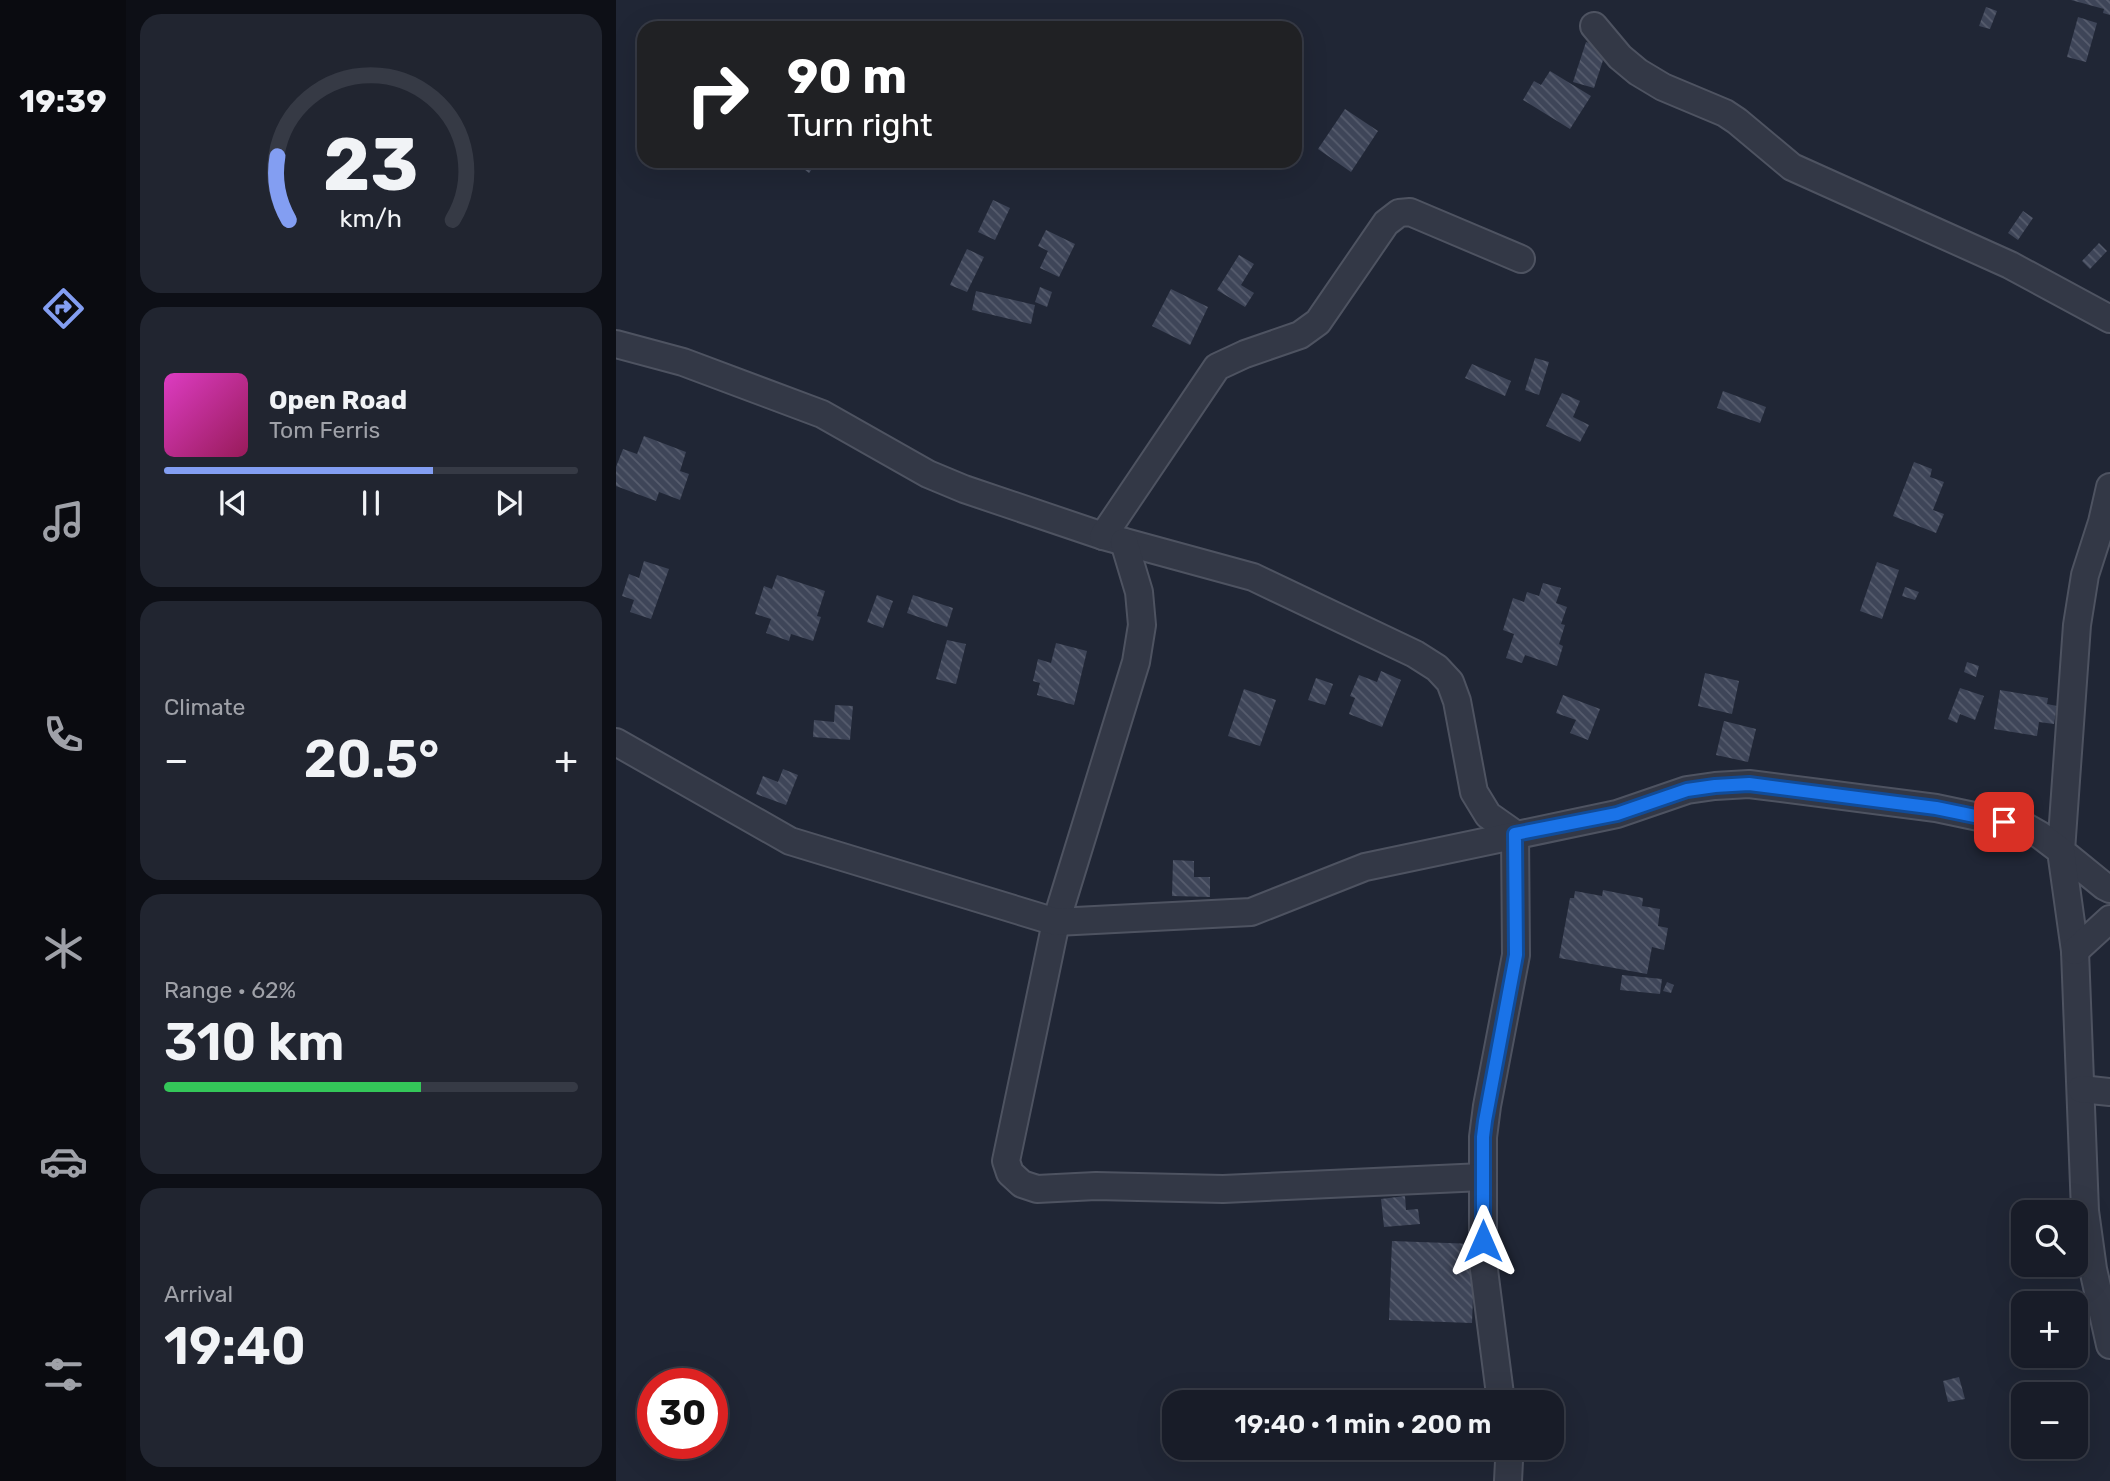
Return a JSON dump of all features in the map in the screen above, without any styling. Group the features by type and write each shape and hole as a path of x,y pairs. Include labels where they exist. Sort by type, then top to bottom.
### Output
{"street":[{"path":"1594,26 1620,57 1638,72 1663,87 1731,117 1792,167 2010,265 2110,319"},
{"path":"1113,539 1217,367 1300,335 1318,322 1386,223 1399,213 1410,212 1521,259"},
{"path":"616,344 683,362 822,414 940,479 1020,510 1113,539 1253,577 1404,649 1437,668 1450,682 1457,701 1474,792 1488,815 1515,834"},
{"path":"2110,487 2085,576 2077,625 2061,851 2075,951 2085,1211 2093,1269 2110,1345"},
{"path":"1113,539 1139,592 1142,625 1136,662 1056,922 1006,1161 1010,1173 1023,1184 1037,1189 1096,1186 1223,1189 1483,1177"},
{"path":"616,743 790,841 1056,922 1251,912 1365,867 1617,814 1687,790 1749,784 1936,808 2026,827 2110,889"},
{"path":"1499,1390 1483,1262 1483,1137 1516,955 1515,834"},
{"path":"2075,951 2110,919"},
{"path":"2081,1089 2110,1093"},
{"path":"1508,1481 1509,1460"}],"building":[{"path":"2071,0 2110,0 2110,15 2103,13 2104,9"},
{"path":"1986,7 1997,11 1990,29 1979,26"},
{"path":"2078,17 2097,23 2086,62 2067,57"},
{"path":"1586,42 1607,48 1594,88 1573,82"},
{"path":"1550,71 1591,96 1570,129 1523,100 1534,81 1541,85"},
{"path":"1345,109 1378,131 1351,172 1318,149"},
{"path":"993,200 1010,208 995,240 978,232"},
{"path":"2023,211 2033,218 2018,240 2008,233"},
{"path":"1046,230 1075,244 1059,277 1040,268 1048,251 1038,246"},
{"path":"2099,243 2107,251 2090,269 2082,261"},
{"path":"967,249 984,257 967,292 950,285"},
{"path":"1239,255 1254,264 1241,285 1254,293 1245,307 1217,290"},
{"path":"1040,287 1052,292 1047,307 1035,302"},
{"path":"1171,289 1208,307 1190,345 1152,326"},
{"path":"976,291 1035,305 1031,324 972,310"},
{"path":"1535,358 1549,362 1539,395 1525,390"},
{"path":"1472,364 1511,381 1505,396 1465,378"},
{"path":"1723,391 1766,407 1760,423 1717,408"},
{"path":"1562,393 1580,401 1573,417 1589,425 1580,442 1546,426"},
{"path":"644,436 686,452 680,471 689,474 680,500 659,492 656,501 616,486 616,467 623,449 637,454"},
{"path":"1914,462 1932,469 1930,477 1944,482 1933,510 1944,514 1936,533 1893,516"},
{"path":"644,561 669,569 651,619 630,612 634,600 622,596 629,574 639,578"},
{"path":"1877,562 1899,570 1882,619 1860,611"},
{"path":"777,575 825,591 817,616 821,617 813,641 791,634 789,641 766,633 771,619 755,614 764,586 772,589"},
{"path":"1543,583 1561,588 1556,603 1567,607 1561,624 1565,625 1559,644 1563,646 1557,666 1525,655 1522,663 1506,658 1514,634 1503,630 1513,598 1524,602 1527,592 1539,596"},
{"path":"1905,587 1919,592 1915,600 1902,596"},
{"path":"877,595 893,601 883,628 867,622"},
{"path":"913,595 953,608 947,627 907,613"},
{"path":"947,640 966,644 956,684 936,679"},
{"path":"1056,643 1087,651 1074,705 1037,695 1040,683 1033,681 1038,659 1051,663"},
{"path":"1967,662 1979,666 1976,677 1964,672"},
{"path":"1381,671 1401,680 1382,727 1349,714 1355,698 1350,696 1359,675 1377,682"},
{"path":"1705,673 1739,681 1732,714 1698,706"},
{"path":"1316,678 1333,684 1325,705 1308,700"},
{"path":"1960,688 1984,696 1975,720 1960,714 1957,723 1948,719"},
{"path":"1244,689 1276,700 1260,746 1228,736"},
{"path":"2000,690 2048,698 2047,704 2057,706 2054,724 2039,722 2037,736 1994,729"},
{"path":"1563,695 1600,709 1588,740 1570,733 1576,720 1556,713"},
{"path":"835,705 853,706 850,740 813,737 814,720 834,722"},
{"path":"1724,721 1756,729 1748,762 1716,755"},
{"path":"783,769 798,775 786,805 756,794 763,776 778,782"},
{"path":"1173,860 1194,861 1194,877 1210,877 1210,897 1172,896"},
{"path":"1603,890 1643,898 1642,906 1660,909 1658,926 1668,928 1664,950 1652,947 1647,974 1559,958 1570,898 1574,898 1575,891 1602,896"},
{"path":"1622,975 1662,979 1660,994 1620,990"},
{"path":"1667,982 1674,985 1671,993 1663,991"},
{"path":"1405,1196 1406,1210 1418,1209 1420,1224 1384,1227 1381,1199"},
{"path":"1392,1241 1475,1244 1472,1323 1389,1320"},
{"path":"1959,1377 1965,1399 1948,1402 1943,1381"}],"route":[{"path":"1483,1241 1483,1137 1516,955 1515,834 1617,814 1687,790 1749,784 1936,808 2004,822"}]}
